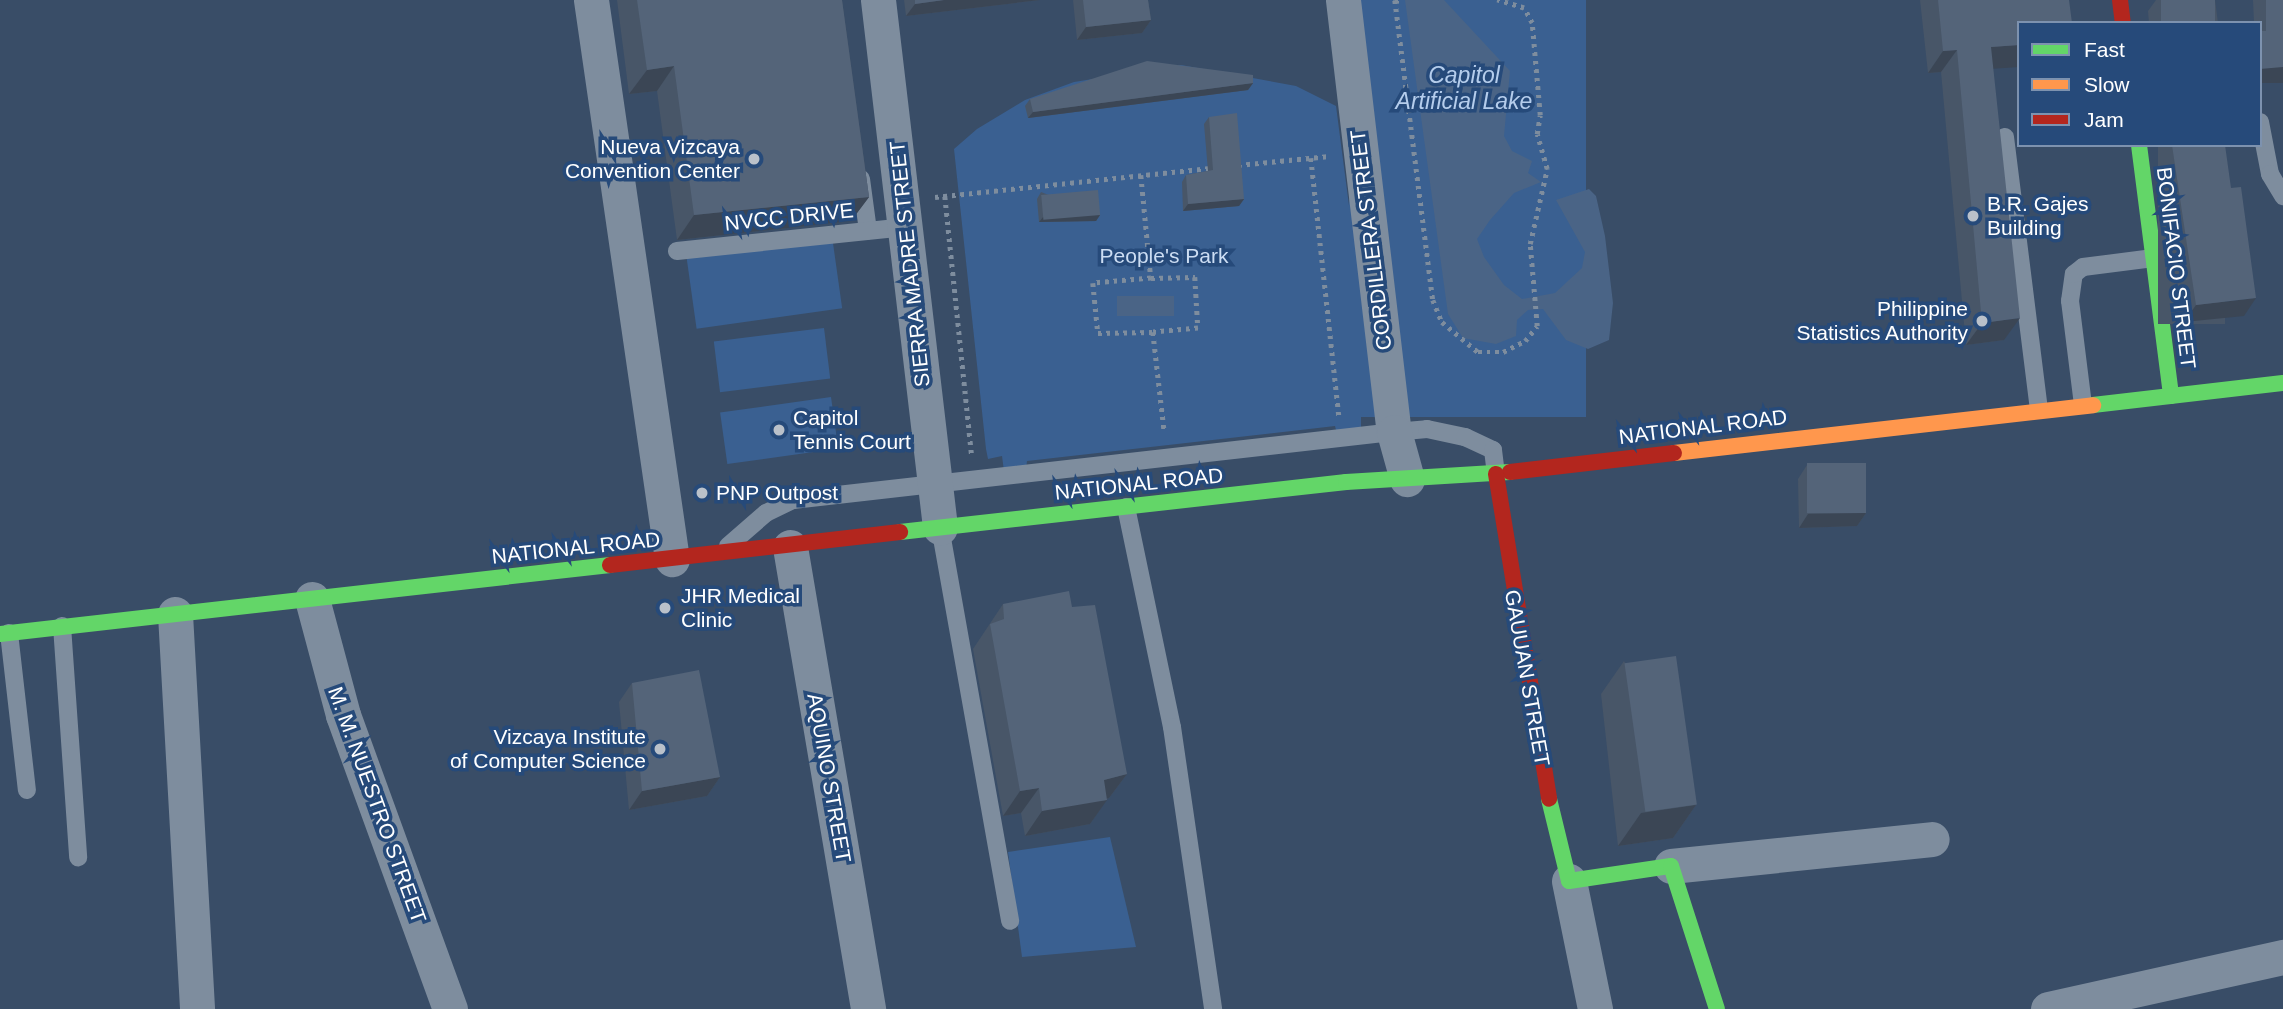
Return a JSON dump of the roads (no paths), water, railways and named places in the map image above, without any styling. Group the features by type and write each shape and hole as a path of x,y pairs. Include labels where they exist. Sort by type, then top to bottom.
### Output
{"main road":[{"path":"2120,0 2123,21"},
{"name":"BONIFACIO STREET","path":"2139,147 2171,396"},
{"name":"NATIONAL ROAD","path":"4,633 790,547 940,527 1126,507 1407,479 1496,474 2283,383"},
{"name":"GAUUAN STREET","path":"1496,474 1544,780 1569,881"},
{"path":"1569,881 1671,866 1717,1009"}],"street":[{"path":"591,0 672,559"},
{"name":"SIERRA MADRE STREET","path":"878,0 940,527"},
{"name":"CORDILLERA STREET","path":"1343,0 1394,432 1407,479"},
{"name":"AQUINO STREET","path":"790,547 868,1009"},
{"name":"M. M. NUESTRO STREET","path":"312,599 343,715 450,1009"},
{"path":"175,614 197,1009"},
{"path":"1671,866 1932,839"},
{"name":"GAUUAN STREET","path":"1569,881 1595,1009"},
{"path":"2048,1009 2283,957"}],"lane":[{"path":"2262,132 2270,174 2283,196"},
{"path":"2005,137 2039,410"},
{"path":"859,163 868,232"},
{"name":"NVCC DRIVE","path":"677,251 868,232 904,214"},
{"path":"2083,405 2070,301 2074,274 2083,267 2153,258"},
{"path":"719,554 780,503 1394,432 1427,429 1465,437 1493,450 1496,474"},
{"path":"1126,507 1172,727 1213,1009"},
{"path":"940,527 1010,921"},
{"path":"62,626 78,857"},
{"path":"4,633 27,790"}],"water":[{"name":"Capitol Artificial Lake","path":"1405,0 1444,0 1510,71 1504,136 1512,151 1532,161 1528,173 1541,182 1514,193 1490,220 1477,239 1484,257 1504,285 1522,299 1555,293 1582,268 1585,252 1556,200 1589,189 1596,196 1605,236 1613,303 1609,340 1588,349 1566,340 1543,309 1528,310 1517,320 1516,336 1496,344 1463,338 1448,314"},
{"path":"1117,296 1174,296 1174,316 1117,316"}],"place":[{"name":"Nueva Vizcaya Convention Center","path":"754,159"},
{"name":"B.R. Gajes Building","path":"1973,216"},
{"name":"Philippine Statistics Authority","path":"1982,321"},
{"name":"Capitol Tennis Court","path":"779,430"},
{"name":"PNP Outpost","path":"702,493"},
{"name":"JHR Medical Clinic","path":"665,608"},
{"name":"Vizcaya Institute of Computer Science","path":"660,749"}],"park label":[{"name":"People's Park","path":"1164,256"}]}
